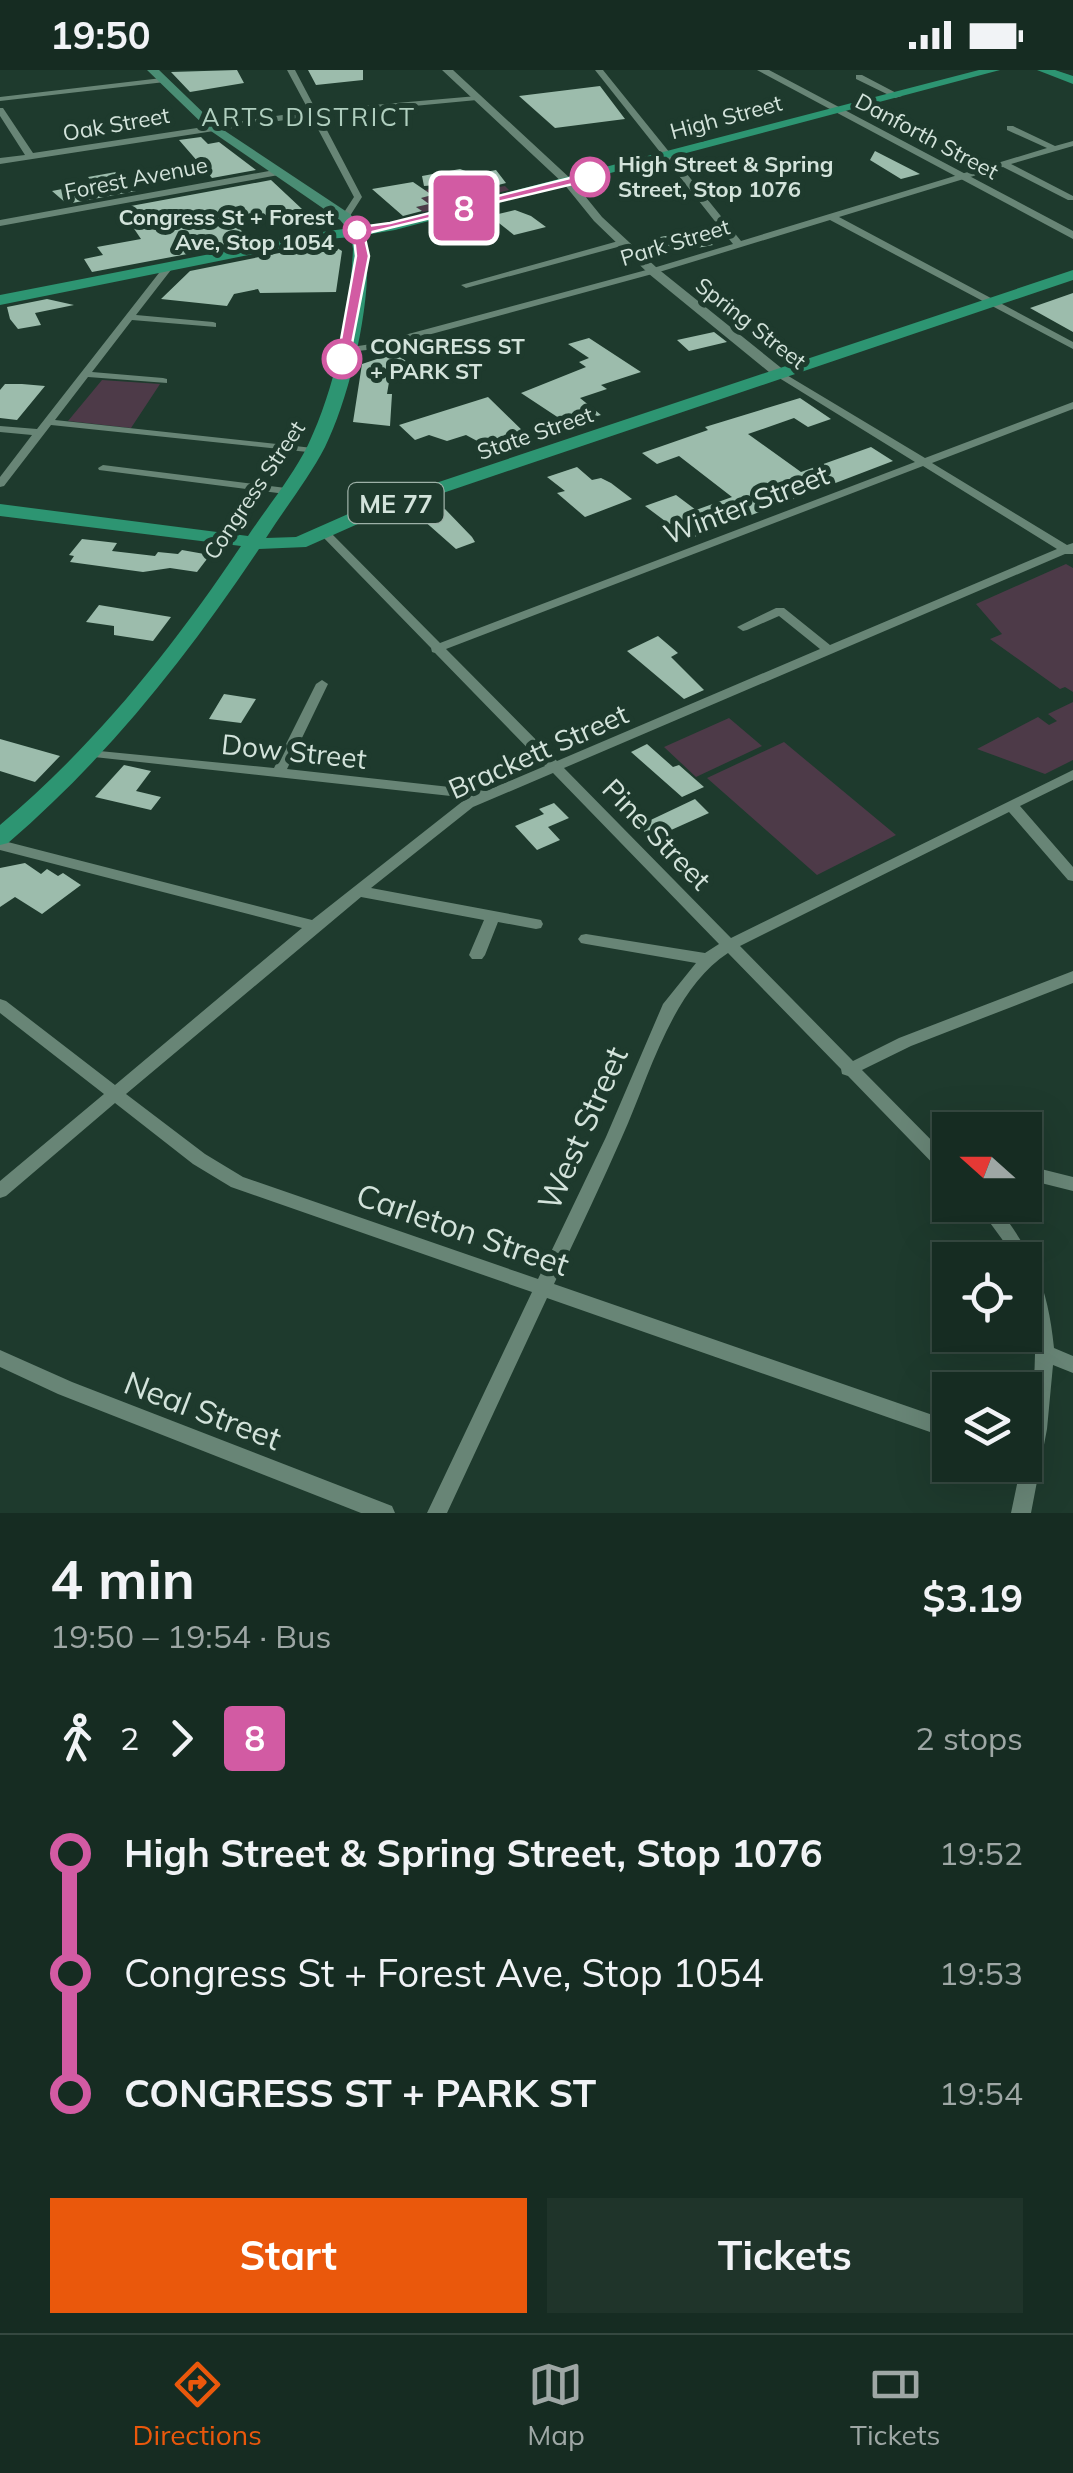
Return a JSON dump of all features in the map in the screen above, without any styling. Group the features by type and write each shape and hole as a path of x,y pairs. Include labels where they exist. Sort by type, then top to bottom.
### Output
{"main road":[{"name":"High Street","path":"0,300 351,224 390,227 994,70"},
{"path":"1043,70 1073,80"},
{"path":"158,75 212,127 351,224"},
{"name":"Congress Street","path":"0,841 130,714 313,451 330,418 362,256 351,224"},
{"name":"State Street","path":"0,510 250,542 300,543 372,511 1073,275"}],"street":[{"path":"291,70 358,197 351,224"},
{"name":"Spring Street","path":"448,70 568,182 622,243 780,374 1070,550"},
{"path":"599,70 738,244"},
{"name":"Danforth Street","path":"762,70 1073,236"},
{"path":"0,99 158,75"},
{"path":"859,77 898,96"},
{"name":"Oak Street","path":"0,162 212,127 477,98"},
{"path":"0,110 30,156"},
{"path":"1010,128 1073,152"},
{"name":"Park Street","path":"344,351 372,348 653,271 1073,143"},
{"path":"1004,164 1071,198"},
{"name":"Forest Avenue","path":"0,223 280,172"},
{"path":"830,216 1073,346"},
{"path":"466,285 622,243"},
{"path":"0,484 169,266"},
{"path":"130,317 213,325"},
{"path":"84,374 162,381"},
{"name":"Winter Street","path":"436,649 1073,405"},
{"path":"0,429 45,427 313,451"},
{"path":"102,468 286,490"},
{"name":"Pine Street","path":"326,534 932,1154"},
{"name":"Brackett Street","path":"0,1190 314,926 468,804 1070,550"},
{"path":"742,627 780,612 830,651"},
{"path":"278,774 322,684"},
{"name":"Dow Street","path":"94,753 488,796"},
{"name":"West Street","path":"437,1513 544,1287 665,1016 707,959 726,946 1073,774"},
{"path":"1011,805 1073,876"},
{"path":"0,841 314,926"},
{"path":"357,891 536,924"},
{"path":"477,955 493,916"},
{"path":"586,939 707,959"},
{"path":"848,1070 905,1042 1073,977"},
{"name":"Carleton Street","path":"0,1006 199,1159 238,1182 932,1424"},
{"path":"926,1148 932,1150"},
{"path":"1042,1176 1073,1184"},
{"path":"999,1222 1028,1259 1041,1294 1047,1354 1042,1409"},
{"path":"1047,1354 1073,1365"},
{"name":"Neal Street","path":"0,1358 65,1388 385,1513"},
{"path":"1021,1513 1025,1482"}],"shaded area":[{"path":"462,182 475,191 505,186 509,190 423,212 416,207 428,204 421,198 431,195 425,190"},
{"path":"102,380 160,384 131,428 68,421"},
{"path":"1066,564 1073,568 1073,692 1065,687 1060,689 990,639 1002,634 976,604"},
{"path":"1073,702 1073,760 1045,774 977,749 1038,717 1049,725 1057,721 1048,714"},
{"path":"729,718 762,746 696,777 664,747"},
{"path":"784,742 896,835 817,875 707,778"}],"building":[{"path":"237,70 244,83 190,92 171,72"},
{"path":"308,70 363,70 363,80 316,85"},
{"path":"600,86 625,119 555,128 519,96"},
{"path":"201,137 208,144 219,142 256,170 212,178 179,140"},
{"path":"875,151 920,174 901,179 870,160"},
{"path":"460,169 474,174 496,170 506,183 475,191 464,183 424,186 422,176"},
{"path":"116,172 136,191 67,204 52,191 93,183 88,177"},
{"path":"271,180 302,209 234,222 251,242 92,272 84,259 103,255 97,247 141,239 120,208"},
{"path":"413,182 432,195 421,198 429,204 416,207 422,211 403,216 372,189"},
{"path":"515,210 546,227 514,235 490,216"},
{"path":"696,231 713,245 675,252 660,237"},
{"path":"329,243 342,251 336,292 260,293 258,289 234,294 227,306 161,299 190,271"},
{"path":"1073,293 1073,332 1030,308"},
{"path":"47,299 74,305 35,313 41,325 18,329 10,319 7,307"},
{"path":"714,332 727,342 689,351 677,340"},
{"path":"589,338 641,372 601,385 607,389 580,398 601,415 568,424 521,393 586,367 579,362 589,358 568,344"},
{"path":"395,353 410,364 391,370 387,394 392,394 390,426 353,422 362,364"},
{"path":"5,384 45,386 17,420 0,418 0,390"},
{"path":"488,397 529,437 492,449 466,435 447,441 429,435 415,440 399,425"},
{"path":"800,398 831,419 808,427 794,418 748,434 801,472 871,447 893,461 689,539 645,506 676,495 696,510 732,497 679,456 657,464 642,453 708,430 705,427"},
{"path":"577,467 592,480 601,478 632,499 585,517 557,493 565,491 547,477"},
{"path":"445,509 475,542 456,549 422,519"},
{"path":"82,539 117,543 112,551 155,556 158,552 178,554 182,550 210,555 197,572 170,568 143,572 70,562 74,556 69,555"},
{"path":"99,605 171,617 153,641 114,635 114,626 86,622"},
{"path":"658,636 678,653 671,657 704,690 684,699 627,651"},
{"path":"224,694 256,699 241,723 209,719"},
{"path":"0,739 60,756 35,782 0,771"},
{"path":"647,744 704,787 682,797 631,752"},
{"path":"124,765 151,771 136,791 161,797 151,810 95,797"},
{"path":"695,799 709,813 651,839 638,826"},
{"path":"554,803 569,818 548,827 560,840 537,850 515,826 544,814 539,809"},
{"path":"25,863 41,874 47,869 58,876 63,873 81,885 42,914 15,897 0,907 0,868"}],"bus line":[{"name":"8","path":"342,359 362,256 357,230 390,227 590,177"}],"place":[{"name":"High Street & Spring Street, Stop 1076","path":"590,177"},
{"name":"Congress St + Forest Ave, Stop 1054","path":"357,230"},
{"name":"CONGRESS ST + PARK ST","path":"342,359"}],"district":[{"name":"ARTS DISTRICT","path":"309,116"}]}
